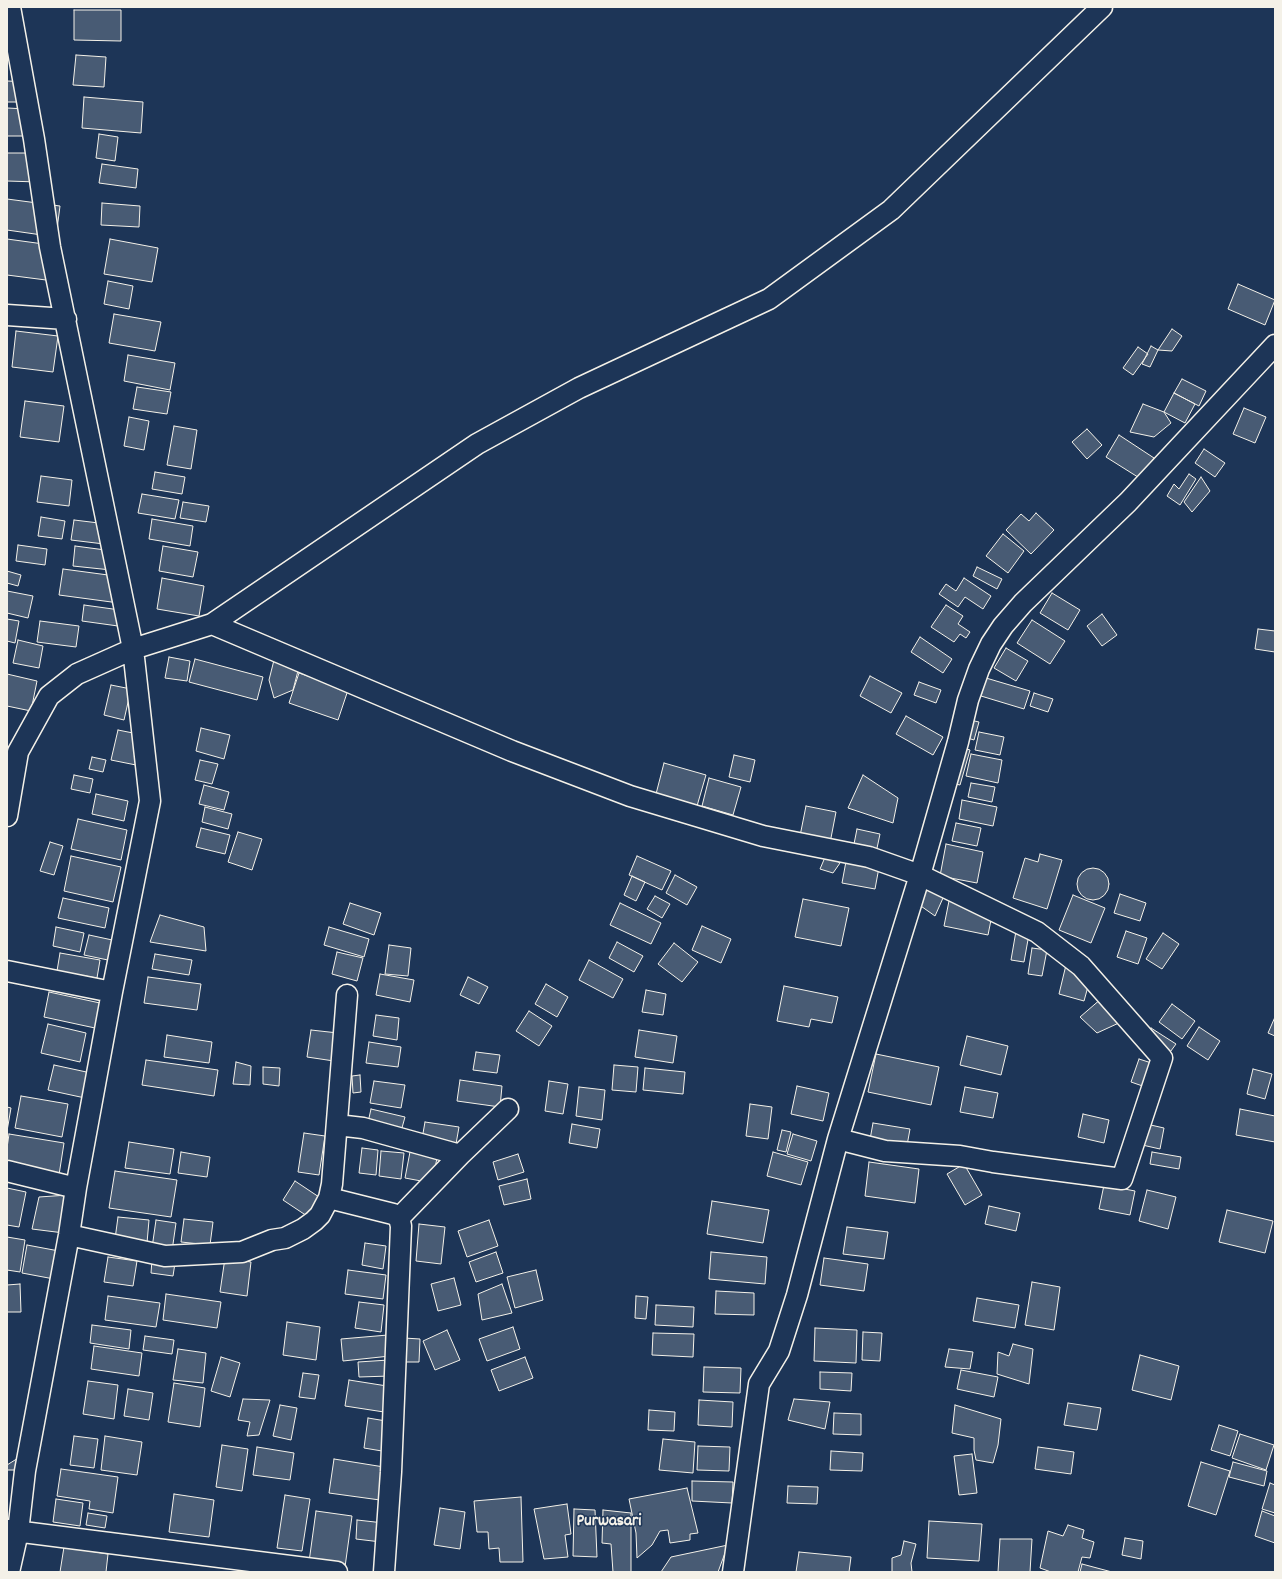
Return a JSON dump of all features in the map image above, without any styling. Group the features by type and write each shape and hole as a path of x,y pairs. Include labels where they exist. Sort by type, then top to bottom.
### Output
{"street":[{"path":"9,1572 12,1531 25,1471 69,1235 76,1188 112,992 150,801 133,649 50,247 34,140 10,7"},
{"path":"7,816 13,750 49,696 77,674 133,649 212,624 477,444 580,388 769,299 891,210 1102,7"},
{"path":"7,315 66,319"},
{"path":"733,1572 759,1384 778,1351 798,1295 838,1139 920,875 958,742 968,700 979,669 991,644 1003,626 1023,603 1128,502 1275,345"},
{"path":"212,624 512,752 630,796 763,836 869,857 920,875 1037,932 1081,966 1162,1058 1122,1179 993,1162 960,1156 885,1151 838,1139"},
{"path":"8,971 112,992"},
{"path":"69,1235 166,1256 242,1252 272,1240 285,1238 303,1229 320,1215 329,1198 332,1184 347,995"},
{"path":"399,1218 460,1155 508,1109"},
{"path":"337,1125 364,1128 460,1155"},
{"path":"7,1171 76,1188"},
{"path":"329,1198 393,1214 399,1218 401,1226 384,1572"},
{"path":"12,1531 337,1572"}],"building":[{"path":"74,10 121,10 121,41 74,40"},
{"path":"76,55 106,57 104,87 73,85"},
{"path":"7,81 30,82 30,102 7,102"},
{"path":"84,97 143,102 141,133 82,128"},
{"path":"7,108 27,109 27,136 7,136"},
{"path":"99,134 118,137 115,161 96,158"},
{"path":"7,153 38,153 38,182 7,181"},
{"path":"102,164 138,169 136,188 99,183"},
{"path":"7,199 60,206 56,237 7,230"},
{"path":"102,203 140,206 139,227 101,225"},
{"path":"7,239 51,245 46,280 7,275"},
{"path":"110,239 158,248 152,282 104,274"},
{"path":"108,281 133,286 129,309 104,304"},
{"path":"1238,284 1275,300 1265,325 1228,309"},
{"path":"114,314 161,322 155,351 109,343"},
{"path":"1172,329 1182,336 1172,351 1158,350"},
{"path":"16,331 58,336 53,372 12,367"},
{"path":"1151,346 1158,350 1150,367 1142,364"},
{"path":"1138,347 1148,354 1133,375 1123,368"},
{"path":"128,355 175,363 170,390 124,381"},
{"path":"1182,379 1206,391 1199,406 1174,393"},
{"path":"137,387 171,392 167,414 133,409"},
{"path":"1174,393 1195,404 1185,423 1164,412"},
{"path":"25,401 64,406 59,442 20,437"},
{"path":"1143,404 1164,412 1171,423 1154,437 1130,432"},
{"path":"1244,408 1266,417 1255,443 1233,434"},
{"path":"129,417 149,421 144,450 124,446"},
{"path":"174,426 197,430 191,469 167,465"},
{"path":"1087,429 1102,445 1087,459 1072,442"},
{"path":"1119,435 1154,458 1141,479 1106,457"},
{"path":"1204,449 1225,463 1215,477 1195,463"},
{"path":"155,472 185,477 182,494 152,489"},
{"path":"1189,474 1196,479 1180,505 1167,496 1174,484 1179,489"},
{"path":"41,476 72,480 69,506 37,502"},
{"path":"1201,477 1210,491 1192,512 1184,502"},
{"path":"142,494 179,500 175,519 138,513"},
{"path":"183,502 209,506 206,522 180,518"},
{"path":"1036,513 1054,530 1031,554 1006,530 1021,514 1029,521"},
{"path":"41,517 65,521 62,539 38,536"},
{"path":"152,519 193,526 190,546 149,539"},
{"path":"74,520 107,524 104,544 71,540"},
{"path":"1003,534 1024,551 1008,573 986,556"},
{"path":"18,545 47,549 45,565 16,561"},
{"path":"75,546 113,551 111,570 73,566"},
{"path":"163,546 198,552 193,577 159,571"},
{"path":"977,567 1002,579 997,589 973,576"},
{"path":"63,569 123,577 119,603 59,595"},
{"path":"7,571 21,575 18,586 7,583"},
{"path":"162,578 204,586 199,616 157,609"},
{"path":"964,578 991,596 983,609 965,597 958,607 939,594 946,584 956,591"},
{"path":"7,591 33,596 28,618 7,613"},
{"path":"1052,593 1080,610 1068,630 1040,613"},
{"path":"84,605 120,610 118,626 82,621"},
{"path":"946,605 963,616 958,624 970,632 966,638 960,634 954,642 931,627"},
{"path":"1102,614 1117,635 1102,646 1087,626"},
{"path":"7,619 19,621 15,643 7,641"},
{"path":"1032,620 1065,641 1050,664 1017,643"},
{"path":"40,621 79,626 76,647 37,642"},
{"path":"1258,629 1275,631 1275,652 1255,649"},
{"path":"920,637 952,659 943,673 911,652"},
{"path":"18,640 43,646 39,668 13,663"},
{"path":"1006,648 1028,661 1016,681 994,668"},
{"path":"169,657 190,661 187,681 165,678"},
{"path":"195,659 263,677 257,700 189,682"},
{"path":"274,660 299,667 293,690 274,698 269,680"},
{"path":"299,673 348,690 338,720 289,703"},
{"path":"7,674 37,681 31,711 7,706"},
{"path":"870,676 902,693 891,713 860,696"},
{"path":"986,678 1030,691 1024,709 981,696"},
{"path":"919,682 941,690 936,703 914,695"},
{"path":"111,685 131,689 124,720 104,715"},
{"path":"1034,693 1053,699 1048,712 1030,706"},
{"path":"906,716 943,737 933,755 896,734"},
{"path":"966,719 979,722 974,740 961,736"},
{"path":"201,728 230,735 224,759 196,751"},
{"path":"118,730 148,736 141,766 111,760"},
{"path":"979,732 1004,737 1000,755 975,750"},
{"path":"958,746 970,750 960,785 947,782"},
{"path":"971,754 1002,760 998,783 966,776"},
{"path":"734,755 755,760 750,782 729,777"},
{"path":"92,757 106,760 103,772 89,769"},
{"path":"200,760 218,764 212,784 195,780"},
{"path":"664,763 706,775 697,806 656,794"},
{"path":"74,775 93,779 90,793 71,789"},
{"path":"863,775 898,798 893,823 848,808"},
{"path":"709,778 741,787 733,815 702,806"},
{"path":"971,783 995,787 992,802 968,797"},
{"path":"204,785 229,792 224,810 199,804"},
{"path":"96,794 128,801 124,821 92,814"},
{"path":"962,800 997,807 993,826 959,819"},
{"path":"806,806 836,812 830,843 800,836"},
{"path":"205,807 232,814 228,829 202,822"},
{"path":"78,819 127,830 121,860 71,849"},
{"path":"956,823 981,828 977,846 952,841"},
{"path":"201,828 230,835 225,854 196,847"},
{"path":"857,829 880,834 876,853 853,849"},
{"path":"238,832 262,839 252,870 228,862"},
{"path":"50,842 63,846 54,875 40,871"},
{"path":"946,844 983,852 977,883 940,876"},
{"path":"1040,854 1062,860 1047,909 1013,898 1025,858 1038,862"},
{"path":"826,855 840,863 833,873 820,869"},
{"path":"71,856 121,867 113,902 64,891"},
{"path":"637,856 671,871 662,890 629,875"},
{"path":"847,856 880,862 875,889 842,883"},
{"path":"1093,868 1102,871 1106,875 1109,884 1106,893 1102,897 1093,900 1084,897 1080,893 1077,884 1080,875 1084,871"},
{"path":"675,875 697,887 687,905 666,893"},
{"path":"632,876 645,882 636,901 624,895"},
{"path":"926,884 947,889 935,916 918,904"},
{"path":"951,891 995,900 988,935 944,926"},
{"path":"1120,894 1146,903 1140,921 1114,913"},
{"path":"1073,895 1105,908 1091,943 1059,930"},
{"path":"655,896 670,904 662,918 647,909"},
{"path":"63,898 109,908 105,928 58,918"},
{"path":"803,899 849,908 841,946 795,937"},
{"path":"350,903 381,913 374,935 343,924"},
{"path":"620,903 661,923 651,944 610,925"},
{"path":"160,915 204,927 206,951 150,942"},
{"path":"702,926 731,939 721,963 692,950"},
{"path":"56,927 84,933 80,952 53,946"},
{"path":"329,927 369,939 364,957 324,945"},
{"path":"1016,931 1029,934 1024,962 1011,960"},
{"path":"1126,931 1147,938 1138,964 1117,957"},
{"path":"1163,933 1179,944 1162,969 1146,959"},
{"path":"89,935 131,944 127,964 84,955"},
{"path":"617,942 643,956 634,972 609,958"},
{"path":"674,943 698,962 682,982 658,964"},
{"path":"389,945 411,948 408,976 385,974"},
{"path":"1032,948 1047,950 1042,976 1028,974"},
{"path":"337,952 363,958 357,981 332,974"},
{"path":"60,953 100,960 97,978 57,971"},
{"path":"155,954 192,960 189,975 152,969"},
{"path":"589,960 623,979 613,998 579,980"},
{"path":"1066,965 1092,972 1084,1001 1059,994"},
{"path":"380,974 414,980 410,1002 376,995"},
{"path":"148,977 201,984 197,1010 144,1003"},
{"path":"468,977 488,987 479,1004 460,995"},
{"path":"546,984 568,997 557,1017 535,1004"},
{"path":"784,986 838,997 832,1023 811,1019 809,1027 777,1021"},
{"path":"646,990 666,994 663,1015 642,1012"},
{"path":"49,992 100,1003 95,1028 44,1017"},
{"path":"1109,992 1121,1022 1097,1033 1080,1017"},
{"path":"1172,1004 1195,1021 1182,1039 1159,1022"},
{"path":"529,1011 552,1026 539,1046 516,1031"},
{"path":"376,1015 399,1018 397,1040 373,1036"},
{"path":"1275,1017 1275,1036 1268,1033"},
{"path":"48,1024 86,1033 80,1062 41,1053"},
{"path":"1199,1027 1220,1041 1208,1060 1187,1046"},
{"path":"1151,1028 1176,1044 1165,1059 1141,1043"},
{"path":"311,1030 338,1033 334,1061 307,1057"},
{"path":"639,1030 677,1036 673,1063 635,1057"},
{"path":"167,1035 212,1042 209,1063 164,1057"},
{"path":"967,1036 1008,1046 1001,1075 960,1065"},
{"path":"369,1042 401,1047 398,1067 366,1063"},
{"path":"476,1052 500,1055 497,1073 473,1070"},
{"path":"876,1054 939,1067 931,1105 868,1092"},
{"path":"1139,1059 1164,1067 1157,1091 1131,1082"},
{"path":"146,1060 218,1070 214,1096 142,1085"},
{"path":"236,1062 251,1066 250,1085 233,1084"},
{"path":"54,1065 91,1073 85,1098 48,1090"},
{"path":"614,1065 638,1067 636,1092 612,1090"},
{"path":"263,1067 280,1068 279,1086 263,1084"},
{"path":"645,1068 685,1072 683,1094 643,1090"},
{"path":"1253,1069 1272,1074 1265,1099 1247,1094"},
{"path":"360,1075 361,1092 353,1093 352,1076"},
{"path":"460,1080 502,1086 500,1107 457,1101"},
{"path":"374,1081 405,1085 401,1108 370,1103"},
{"path":"549,1081 568,1084 563,1114 545,1111"},
{"path":"797,1086 829,1093 823,1121 791,1114"},
{"path":"579,1087 605,1090 602,1120 576,1116"},
{"path":"965,1087 998,1093 993,1118 960,1112"},
{"path":"21,1096 68,1104 62,1137 15,1128"},
{"path":"750,1104 772,1107 768,1139 746,1136"},
{"path":"7,1107 11,1108 7,1131"},
{"path":"371,1109 405,1117 400,1135 367,1127"},
{"path":"1240,1109 1275,1116 1275,1142 1236,1135"},
{"path":"1083,1114 1109,1120 1104,1143 1078,1137"},
{"path":"1133,1121 1164,1128 1160,1149 1129,1142"},
{"path":"425,1122 459,1127 456,1144 422,1139"},
{"path":"873,1123 910,1129 904,1162 867,1156"},
{"path":"572,1124 600,1129 597,1148 569,1143"},
{"path":"782,1130 791,1132 786,1152 777,1150"},
{"path":"304,1133 325,1136 319,1175 298,1172"},
{"path":"9,1134 64,1143 59,1175 7,1166"},
{"path":"793,1134 817,1141 811,1161 787,1154"},
{"path":"129,1142 174,1149 170,1174 125,1168"},
{"path":"362,1148 378,1150 376,1175 359,1173"},
{"path":"381,1151 404,1153 401,1179 379,1176"},
{"path":"181,1152 210,1157 207,1177 178,1173"},
{"path":"410,1152 437,1158 432,1183 405,1178"},
{"path":"773,1152 808,1162 801,1185 767,1176"},
{"path":"1152,1152 1181,1157 1179,1169 1150,1164"},
{"path":"518,1154 524,1172 498,1180 493,1162"},
{"path":"869,1162 919,1169 915,1203 865,1196"},
{"path":"964,1164 982,1195 965,1205 947,1174"},
{"path":"115,1171 177,1180 171,1217 109,1208"},
{"path":"527,1179 531,1199 504,1205 499,1186"},
{"path":"295,1181 322,1199 310,1218 283,1200"},
{"path":"1104,1185 1135,1191 1130,1215 1099,1209"},
{"path":"7,1188 26,1192 19,1227 7,1225"},
{"path":"1147,1190 1176,1197 1168,1229 1139,1221"},
{"path":"68,1195 64,1233 32,1229 39,1197"},
{"path":"712,1201 769,1210 763,1243 707,1234"},
{"path":"989,1206 1020,1213 1016,1231 985,1224"},
{"path":"1227,1210 1273,1221 1265,1253 1219,1242"},
{"path":"118,1217 149,1220 147,1243 115,1239"},
{"path":"184,1219 213,1222 210,1245 181,1242"},
{"path":"156,1220 176,1223 172,1251 152,1248"},
{"path":"489,1220 498,1246 467,1257 458,1231"},
{"path":"419,1224 445,1227 441,1264 416,1261"},
{"path":"847,1227 888,1232 884,1259 843,1254"},
{"path":"7,1237 25,1240 20,1272 7,1270"},
{"path":"365,1243 386,1246 383,1269 362,1265"},
{"path":"27,1245 59,1251 54,1279 22,1273"},
{"path":"496,1252 503,1273 476,1282 469,1262"},
{"path":"711,1252 767,1257 765,1284 709,1279"},
{"path":"108,1257 137,1261 133,1286 104,1282"},
{"path":"225,1258 251,1262 247,1296 220,1292"},
{"path":"824,1258 868,1264 864,1291 820,1285"},
{"path":"152,1260 175,1263 173,1276 151,1273"},
{"path":"348,1270 386,1275 383,1299 345,1294"},
{"path":"536,1270 543,1300 515,1308 507,1277"},
{"path":"454,1278 461,1305 438,1311 431,1284"},
{"path":"1032,1282 1060,1287 1054,1330 1025,1325"},
{"path":"20,1284 21,1312 7,1312 7,1285"},
{"path":"502,1284 512,1313 482,1320 478,1294"},
{"path":"716,1291 754,1293 754,1315 715,1314"},
{"path":"166,1294 221,1302 217,1328 163,1320"},
{"path":"108,1296 160,1303 156,1327 105,1320"},
{"path":"636,1296 648,1297 646,1319 635,1318"},
{"path":"977,1298 1019,1305 1015,1328 973,1321"},
{"path":"359,1302 384,1305 381,1332 355,1328"},
{"path":"656,1305 694,1307 693,1327 655,1325"},
{"path":"287,1322 320,1327 316,1360 283,1355"},
{"path":"92,1325 131,1330 129,1349 90,1343"},
{"path":"513,1327 520,1349 487,1361 479,1339"},
{"path":"815,1328 857,1330 856,1363 814,1361"},
{"path":"447,1330 460,1360 435,1370 423,1341"},
{"path":"863,1332 882,1333 880,1361 862,1360"},
{"path":"653,1333 694,1334 693,1357 652,1355"},
{"path":"388,1335 390,1356 343,1361 341,1339"},
{"path":"145,1336 174,1340 172,1354 143,1350"},
{"path":"404,1338 420,1339 419,1362 403,1362"},
{"path":"1013,1344 1033,1349 1029,1384 997,1374 998,1352 1009,1356"},
{"path":"94,1346 142,1353 139,1376 91,1369"},
{"path":"178,1349 206,1353 203,1383 173,1380"},
{"path":"949,1349 973,1352 970,1369 945,1367"},
{"path":"1140,1355 1179,1366 1171,1400 1132,1390"},
{"path":"221,1357 240,1363 230,1397 211,1391"},
{"path":"525,1357 533,1378 499,1391 491,1370"},
{"path":"389,1360 390,1376 359,1377 358,1362"},
{"path":"704,1367 741,1368 740,1393 703,1392"},
{"path":"961,1370 998,1377 994,1397 957,1389"},
{"path":"820,1372 852,1373 851,1391 820,1389"},
{"path":"303,1373 319,1375 315,1399 299,1397"},
{"path":"349,1380 387,1386 384,1412 345,1406"},
{"path":"88,1381 118,1385 114,1419 83,1414"},
{"path":"174,1383 205,1388 200,1427 168,1422"},
{"path":"128,1389 153,1393 149,1420 124,1416"},
{"path":"243,1399 270,1400 259,1435 247,1436 250,1422 238,1420"},
{"path":"794,1399 830,1402 825,1429 788,1420"},
{"path":"699,1400 733,1402 732,1427 698,1425"},
{"path":"1068,1403 1101,1408 1097,1430 1064,1425"},
{"path":"280,1405 297,1408 291,1440 273,1436"},
{"path":"955,1405 1001,1419 998,1445 993,1463 976,1460 974,1438 952,1433"},
{"path":"649,1410 675,1412 674,1431 648,1430"},
{"path":"834,1413 861,1414 861,1435 833,1434"},
{"path":"368,1418 386,1421 382,1451 364,1448"},
{"path":"1219,1425 1238,1431 1230,1456 1211,1450"},
{"path":"1240,1434 1274,1445 1266,1470 1232,1458"},
{"path":"74,1436 98,1439 94,1468 70,1465"},
{"path":"105,1436 142,1442 137,1475 101,1470"},
{"path":"663,1439 695,1442 693,1473 659,1470"},
{"path":"222,1445 248,1449 242,1491 216,1487"},
{"path":"698,1446 730,1447 729,1471 697,1470"},
{"path":"257,1447 294,1453 290,1480 253,1475"},
{"path":"1038,1447 1074,1452 1071,1474 1035,1469"},
{"path":"831,1451 863,1453 862,1471 830,1470"},
{"path":"972,1454 977,1493 959,1495 954,1456"},
{"path":"23,1455 16,1470 7,1470 7,1465"},
{"path":"334,1459 384,1467 380,1500 329,1493"},
{"path":"1201,1462 1230,1471 1216,1515 1188,1506"},
{"path":"1233,1462 1267,1471 1264,1486 1229,1477"},
{"path":"61,1469 118,1477 113,1513 89,1509 90,1501 57,1496"},
{"path":"692,1481 733,1482 732,1503 692,1501"},
{"path":"1270,1483 1275,1485 1275,1513 1262,1509"},
{"path":"788,1486 818,1487 817,1504 787,1503"},
{"path":"687,1488 698,1533 690,1534 690,1540 670,1543 668,1530 660,1531 652,1545 637,1558 636,1533 629,1499"},
{"path":"174,1494 214,1500 209,1537 169,1532"},
{"path":"285,1495 310,1499 302,1551 277,1548"},
{"path":"521,1497 523,1562 500,1562 499,1548 489,1549 488,1532 477,1532 474,1501"},
{"path":"56,1499 83,1503 80,1526 53,1522"},
{"path":"567,1504 571,1534 565,1535 568,1557 544,1559 534,1509"},
{"path":"440,1508 465,1512 460,1549 434,1545"},
{"path":"574,1509 595,1510 597,1557 573,1556"},
{"path":"603,1510 631,1513 631,1572 613,1572 611,1544 602,1543"},
{"path":"316,1511 352,1516 345,1567 309,1562"},
{"path":"1262,1511 1275,1516 1275,1543 1255,1536"},
{"path":"88,1513 107,1516 105,1528 86,1525"},
{"path":"357,1520 384,1523 381,1542 356,1539"},
{"path":"929,1521 982,1524 979,1561 927,1558"},
{"path":"1068,1525 1084,1530 1082,1538 1094,1542 1090,1558 1082,1557 1078,1572 1051,1572 1040,1568 1048,1531 1063,1536"},
{"path":"1125,1538 1143,1541 1141,1559 1122,1555"},
{"path":"1000,1539 1032,1539 1030,1572 998,1572"},
{"path":"904,1541 916,1544 911,1563 912,1572 892,1572 892,1558 901,1555"},
{"path":"728,1545 718,1572 661,1572 671,1557"},
{"path":"64,1547 108,1554 106,1572 60,1572"},
{"path":"799,1552 851,1557 849,1572 796,1572"},
{"path":"1082,1564 1112,1572 1080,1572"}],"district":[{"name":"Purwasari","path":"609,1523"}]}
